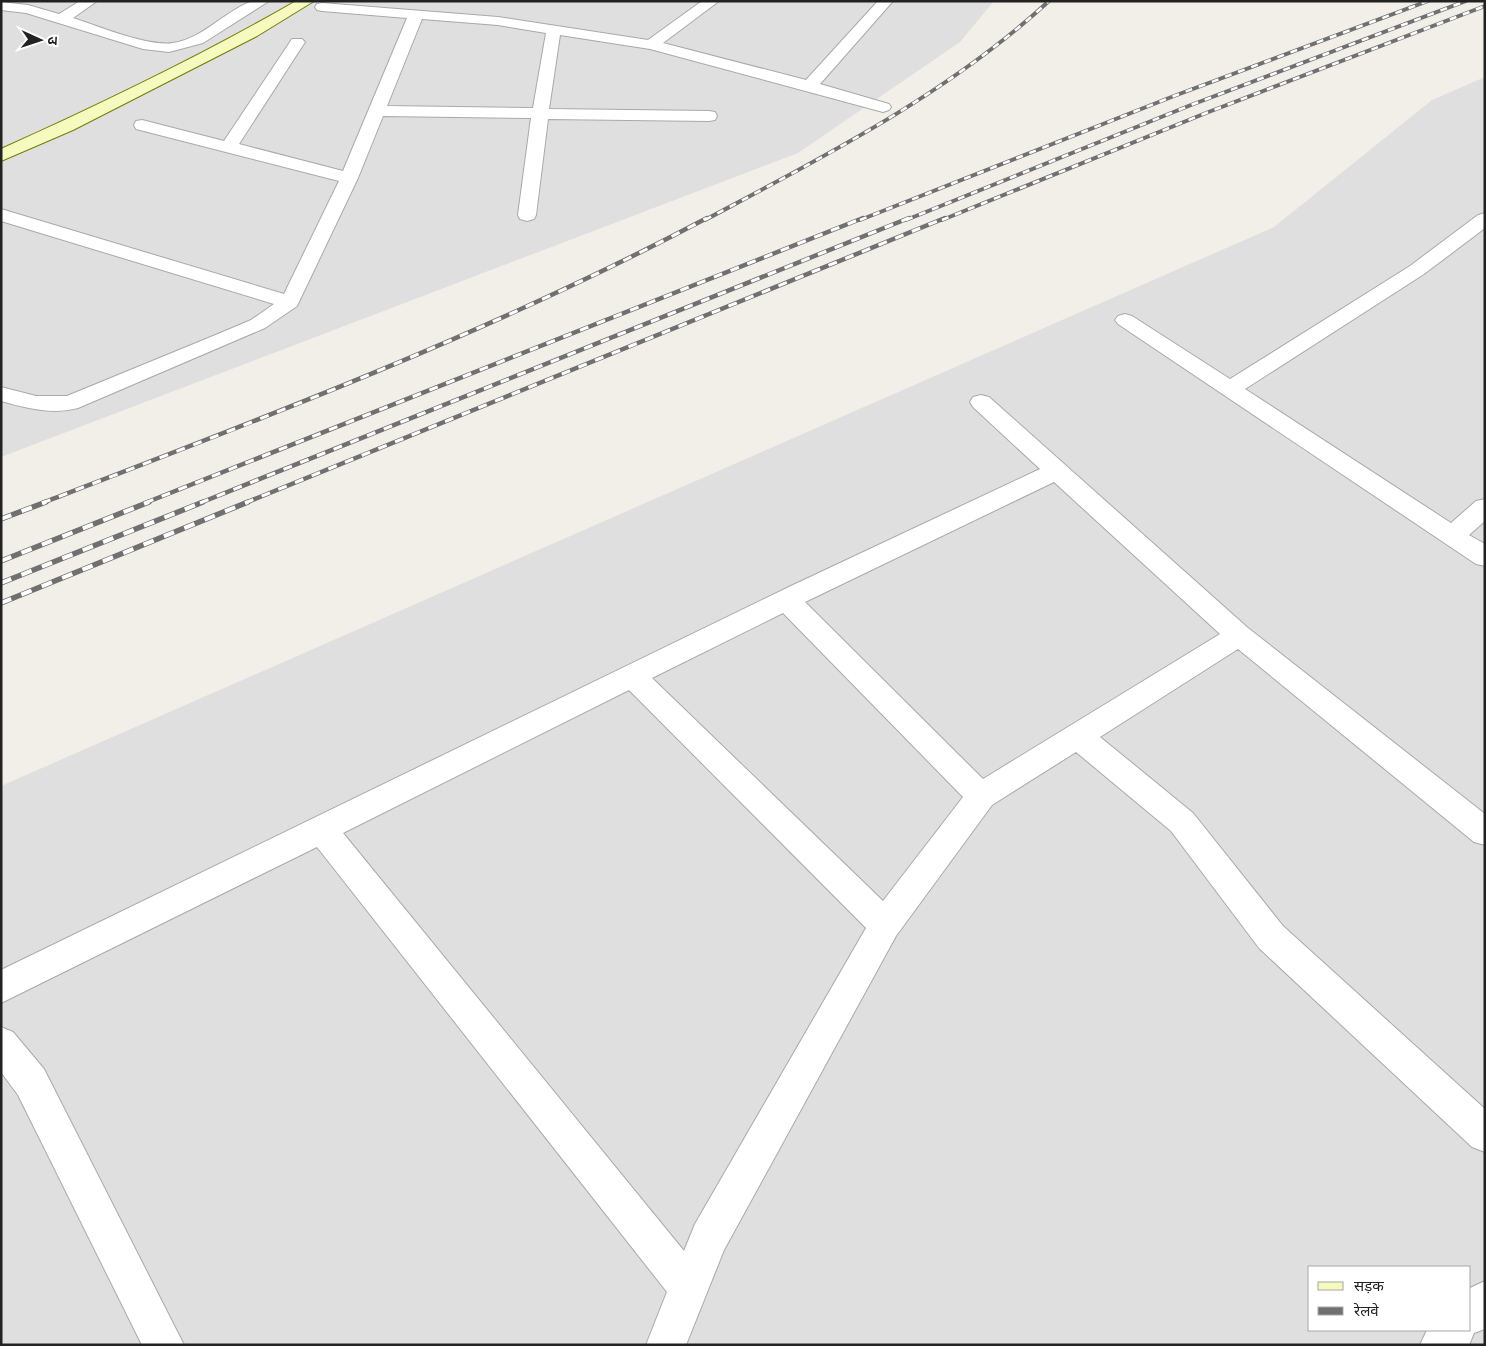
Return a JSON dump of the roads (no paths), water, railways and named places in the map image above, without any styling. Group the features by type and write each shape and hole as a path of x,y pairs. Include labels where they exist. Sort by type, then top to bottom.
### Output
{"street":[{"path":"61,19 90,1"},
{"path":"8,20 15,6 148,46 174,47 191,42 262,1"},
{"path":"651,45 712,1"},
{"path":"810,86 886,1"},
{"path":"1,156 67,126 252,32 314,4 416,15 498,21 651,45 883,107"},
{"path":"498,21 512,8"},
{"path":"1,394 36,403 70,403 258,324 290,302 350,178 416,15"},
{"path":"528,215 540,113 554,29"},
{"path":"229,146 297,42"},
{"path":"377,111 709,116"},
{"path":"142,125 350,178"},
{"path":"1,215 290,302"},
{"path":"1229,389 1417,270 1485,219"},
{"path":"1125,320 1485,556"},
{"path":"980,402 1239,635 1485,832"},
{"path":"1,987 786,600 1056,471"},
{"path":"1452,535 1485,507"},
{"path":"786,600 981,796"},
{"path":"666,1345 709,1238 885,924 981,796 1239,635"},
{"path":"632,676 885,924"},
{"path":"1078,736 1182,822 1271,937 1485,1134"},
{"path":"321,829 690,1288"},
{"path":"1,1044 31,1082 164,1345"},
{"path":"1471,1314 1485,1301"},
{"path":"1440,1345 1454,1331"}],"railway":[{"path":"705,220 840,147 928,94 970,65 1049,1"},
{"path":"860,220 1174,96 1428,1"},
{"path":"906,220 1191,105 1466,1"},
{"path":"942,220 1206,113 1485,6"},
{"path":"42,503 379,371 545,298 707,218"},
{"path":"145,503 863,218"},
{"path":"200,503 909,218"},
{"path":"245,503 945,218"},
{"path":"1,519 46,502"},
{"path":"1,561 149,502"},
{"path":"1,583 203,502"},
{"path":"1,603 248,502"}]}
